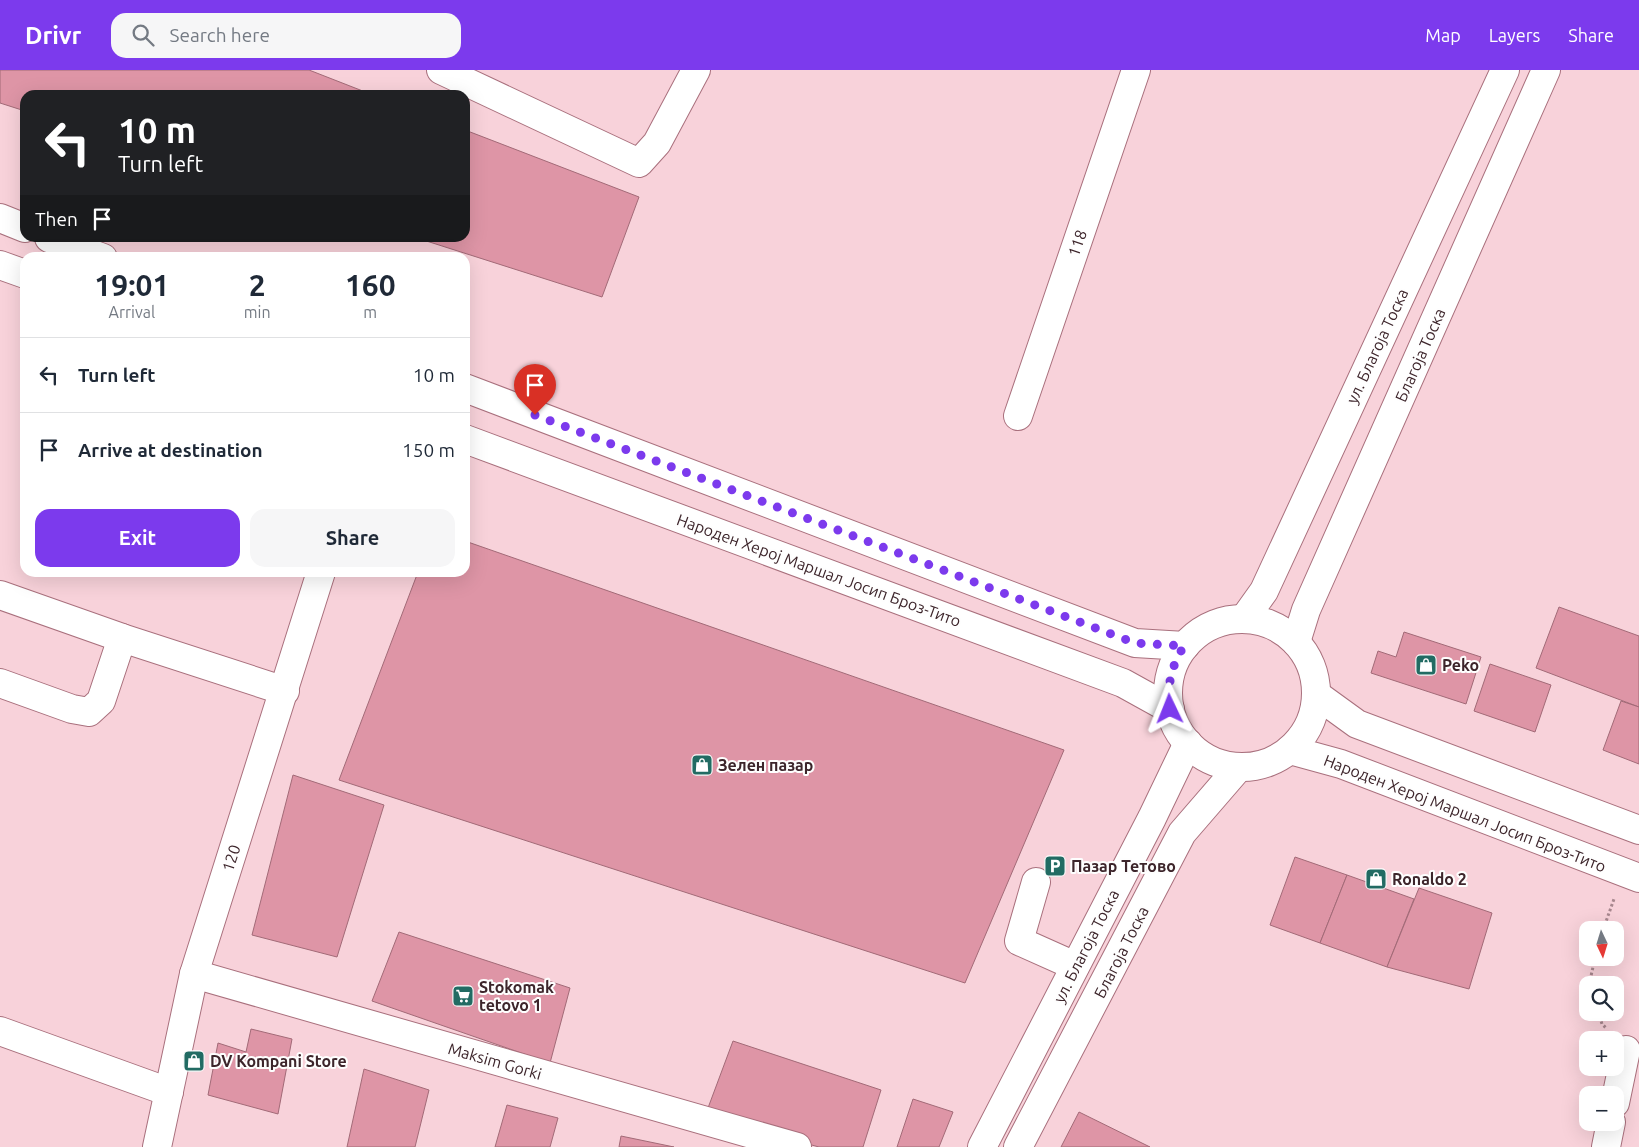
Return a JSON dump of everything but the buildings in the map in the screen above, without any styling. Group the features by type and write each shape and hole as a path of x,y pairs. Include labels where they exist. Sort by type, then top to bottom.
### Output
{"main road":[{"path":"441,70 639,163 658,143 696,70"},
{"name":"118","path":"1018,416 1136,70"},
{"name":"ул. Благоја Тоска","path":"1244,619 1264,591 1505,70"},
{"name":"Благоја Тоска","path":"1296,642 1306,610 1546,70"},
{"path":"0,218 20,226"},
{"path":"60,242 87,252"},
{"path":"0,265 20,272"},
{"path":"470,390 1135,643 1184,646"},
{"name":"Народен Херој Маршал Јосип Броз-Тито","path":"470,441 1123,683 1170,709"},
{"name":"120","path":"157,1147 194,974 319,577"},
{"path":"0,595 122,638 285,691"},
{"path":"1244,619 1272,625 1296,642 1312,667 1316,695 1309,725 1290,750 1275,760 1258,765 1239,767 1211,760 1188,743 1180,733 1170,709 1168,693 1170,676 1184,646 1211,626 1227,620 1244,619"},
{"path":"0,683 72,709 89,712 101,701 122,638"},
{"path":"1316,695 1358,724 1639,830"},
{"name":"ул. Благоја Тоска","path":"982,1147 1152,818 1188,743"},
{"name":"Народен Херој Маршал Јосип Броз-Тито","path":"1290,750 1341,764 1639,878"},
{"name":"Благоја Тоска","path":"1018,1147 1182,833 1239,767"},
{"path":"1036,882 1018,942 1075,966"},
{"name":"Maksim Gorki","path":"194,974 729,1138 797,1147"},
{"path":"0,1031 169,1092"},
{"path":"1619,1086 1626,1050"},
{"path":"1606,1147 1609,1131"}],"place":[{"name":"Peko","path":"1426,665"},
{"name":"Зелен пазар","path":"702,765"},
{"name":"Пазар Тетово","path":"1055,866"},
{"name":"Ronaldo 2","path":"1376,879"},
{"name":"Stokomak tetovo 1","path":"463,996"},
{"name":"DV Kompani Store","path":"194,1061"}],"route":[{"path":"535,415 1135,643 1184,646 1170,676 1168,693 1170,709"}]}
